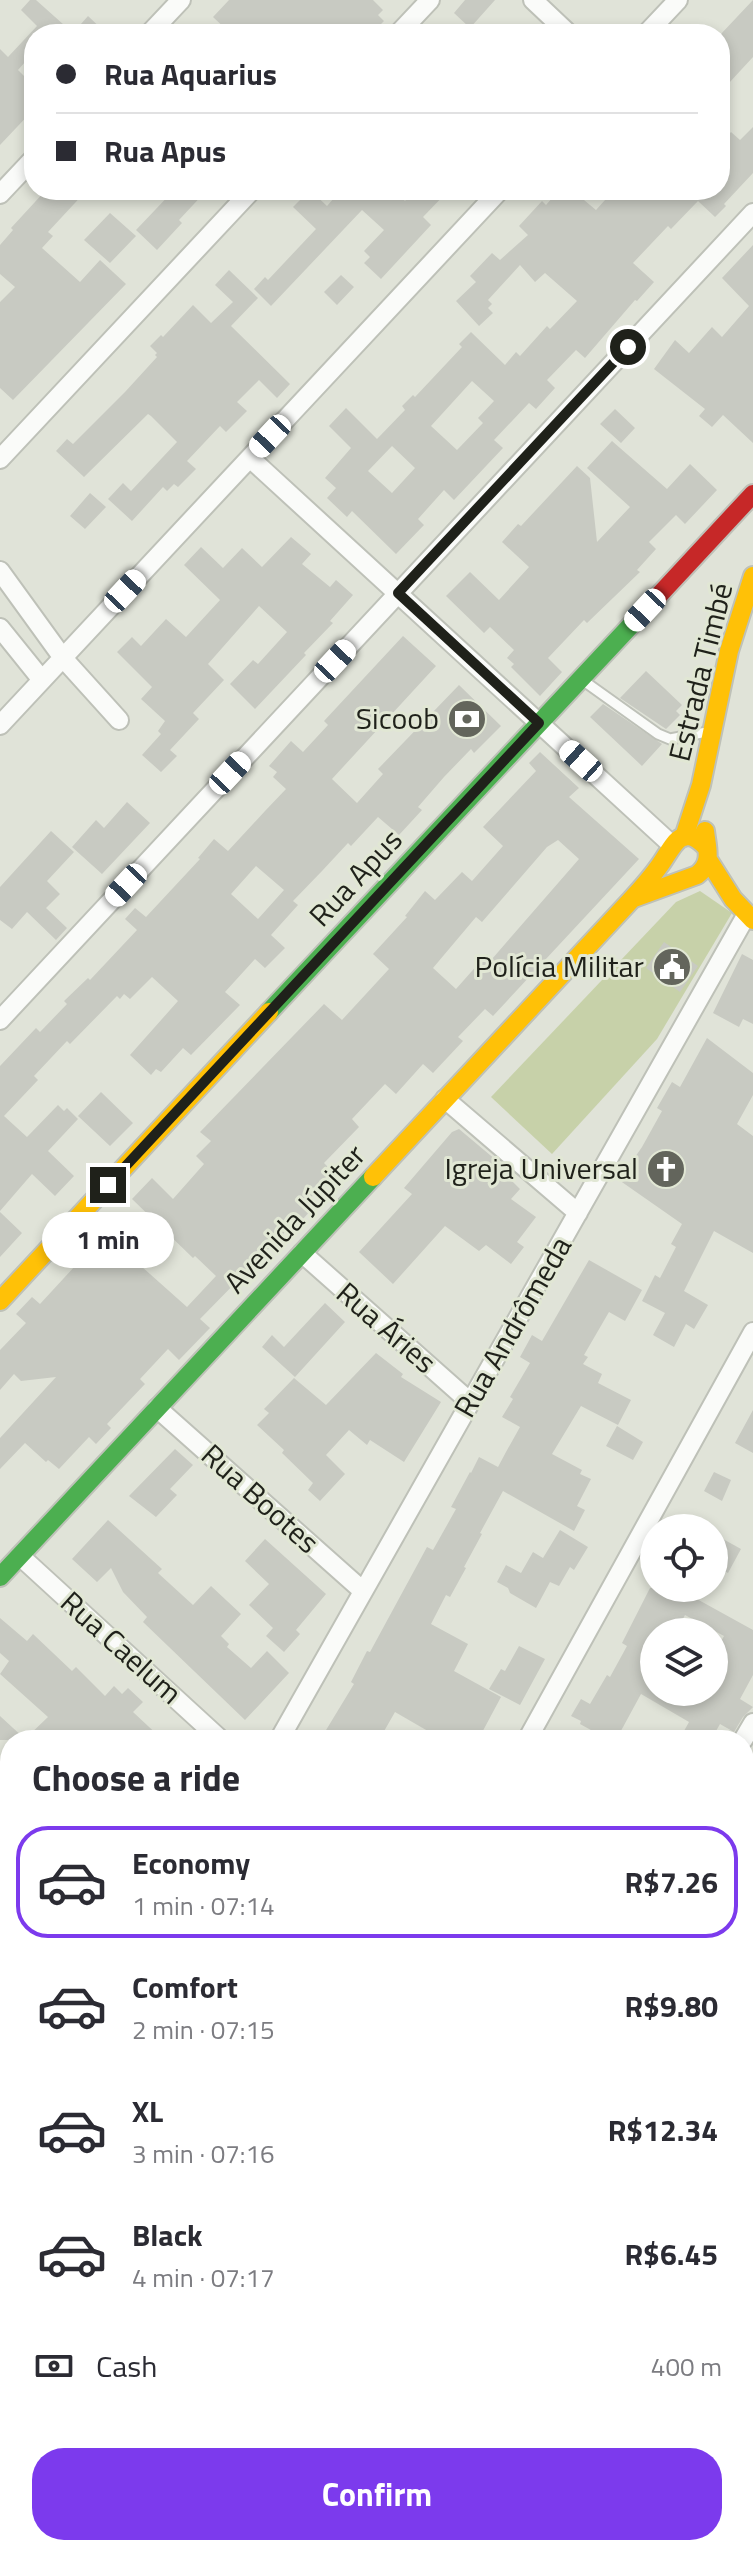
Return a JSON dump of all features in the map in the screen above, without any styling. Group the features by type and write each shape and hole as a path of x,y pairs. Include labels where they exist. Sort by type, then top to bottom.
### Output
{"street":[{"path":"158,24 181,0"},
{"path":"407,24 430,0"},
{"path":"533,0 558,24"},
{"path":"655,24 678,0"},
{"path":"0,194 24,169"},
{"path":"0,459 243,200"},
{"path":"0,725 491,200"},
{"path":"0,1020 753,213"},
{"path":"250,458 675,845"},
{"name":"Rua Apus","path":"0,1301 753,494"},
{"path":"0,571 63,658 119,720"},
{"name":"Estrada Timbé","path":"700,865 703,782 711,732 731,640 753,576"},
{"path":"0,628 42,680"},
{"name":"Estrada Timbé","path":"675,845 703,782"},
{"path":"675,845 701,840 700,865 750,917"},
{"path":"675,845 673,869 679,874 700,865"},
{"name":"Avenida Júpiter","path":"0,1577 631,900 675,845"},
{"name":"Avenida Júpiter","path":"631,900 700,865"},
{"name":"Rua Andrômeda","path":"285,1730 750,917"},
{"path":"445,1099 578,1213"},
{"name":"Rua Áries","path":"302,1253 470,1402"},
{"path":"533,1730 753,1332"},
{"name":"Rua Bootes","path":"157,1408 363,1591"},
{"name":"Rua Caelum","path":"20,1556 210,1730"}],"lane":[{"path":"580,679 658,734 670,739 711,732"}],"green space":[{"path":"700,891 732,913 657,1039 552,1154 491,1097 676,902"}],"building":[{"path":"30,0 36,0 63,24 35,24 21,10"},
{"path":"229,0 373,0 383,10 378,15 384,21 381,24 220,24 213,17"},
{"path":"465,0 495,0 474,24 466,24 454,13"},
{"path":"753,0 753,57 730,82 730,24"},
{"path":"88,16 96,24 81,24"},
{"path":"24,40 24,63 18,70 24,76 24,120 0,145 0,49 8,57"},
{"path":"753,127 753,173 730,198 730,133 740,140"},
{"path":"37,200 78,200 48,232 53,236 42,248 80,282 100,260 126,284 13,400 0,388 0,302 15,287 0,274 0,245 13,230 11,228"},
{"path":"164,200 198,200 157,250 136,230"},
{"path":"300,200 321,200 327,206 332,200 439,200 423,217 431,225 381,279 364,263 370,257 364,251 384,230 362,210 271,306 254,289 265,277 268,280 316,229 293,207"},
{"path":"550,200 584,200 596,210 605,200 728,200 715,217 698,201 671,229 668,226 633,263 654,282 585,358 576,350 547,380 555,388 536,409 529,403 494,440 503,448 454,500 444,490 418,519 424,525 396,554 352,511 347,517 327,498 336,488 325,478 351,448 329,426 346,408 377,439 405,410 402,406 413,395 415,397 462,347 459,344 471,332 505,365 516,352 520,356 547,326 550,329 577,301 545,273 535,282 520,265 488,300 492,304 488,308 493,313 479,326 456,301 476,282 470,276 492,253 500,260 528,235 519,226 542,201 546,205","holes":["472,381 494,401 478,418 483,423 457,450 431,426","392,446 415,468 392,493 368,471"]},
{"path":"110,213 136,236 110,263 84,240"},
{"path":"753,245 753,443 723,415 712,427 699,416 705,409 654,369 675,340 689,353 712,327 722,337 749,306 722,278"},
{"path":"229,270 258,298 231,326 290,384 277,398 259,380 237,402 247,411 226,432 220,426 187,461 196,469 178,487 174,484 167,491 163,487 132,521 108,499 123,483 131,491 177,442 151,416 148,414 84,477 56,451 67,439 73,444 125,392 157,357 150,346 161,335 163,337 193,305 211,323 233,302 215,285"},
{"path":"341,275 354,287 337,305 324,292"},
{"path":"615,409 635,428 621,443 600,424"},
{"path":"612,441 667,489 690,464 717,490 685,524 676,515 649,542 656,549 637,570 640,572 587,623 584,620 548,658 562,672 540,696 511,667 514,664 507,658 514,650 490,627 484,633 446,596 470,572 499,600 529,567 502,542 577,466 590,478 597,542 630,507 587,468"},
{"path":"90,493 106,507 85,529 70,516"},
{"path":"291,537 311,554 302,564 330,587 336,580 353,595 330,621 333,623 304,653 306,655 255,709 230,684 253,660 258,664 287,632 259,606 208,664 224,680 193,713 199,719 170,750 177,756 161,772 142,755 161,734 158,731 165,721 141,699 152,687 117,652 132,637 141,646 166,619 186,637 220,600 184,565 201,547 223,568 242,548 262,567"},
{"path":"403,636 436,666 332,779 357,803 383,774 378,769 459,685 501,726 474,753 471,749 444,777 418,807 422,810 399,835 378,817 351,846 348,843 293,901 298,905 271,935 285,948 265,968 255,959 225,992 240,1005 191,1055 183,1048 161,1072 156,1069 151,1075 130,1055 178,1001 152,977 130,999 124,994 120,999 117,996 70,1044 67,1041 34,1076 38,1080 4,1116 27,1137 58,1105 64,1111 67,1108 78,1119 48,1151 74,1176 55,1196 32,1174 0,1211 0,1066 36,1028 40,1032 67,1004 64,1001 88,978 90,980 137,930 125,919 135,908 146,917 200,859 214,839 228,851 286,789 273,777 277,772 269,766 291,741 303,752 328,725 324,721","holes":["256,866 284,890 258,919 231,894"]},
{"path":"646,671 682,705 676,711 680,715 666,729 620,698"},
{"path":"603,704 662,744 642,766 590,717"},
{"path":"540,752 579,788 569,797 639,859 493,1016 485,1009 458,1037 463,1041 433,1073 423,1064 396,1094 385,1084 352,1119 359,1127 324,1163 334,1173 306,1203 312,1209 293,1230 290,1227 200,1319 210,1328 179,1360 168,1349 140,1379 145,1384 107,1424 111,1428 96,1444 89,1437 59,1469 25,1443 0,1469 0,1438 56,1377 21,1381 14,1374 0,1390 0,1350 26,1323 16,1314 32,1297 40,1304 99,1240 125,1265 132,1258 187,1307 216,1276 132,1199 152,1178 173,1199 204,1164 196,1156 211,1141 200,1132 324,1004 342,1020 389,969 373,954 407,917 425,891 435,900 462,872 472,881 503,846 483,827 536,771 529,763","holes":["558,840 579,859 492,959 487,954 456,989 433,968 476,917 482,922 547,847"]},
{"path":"127,802 150,823 102,874 72,847 96,820 104,828"},
{"path":"51,831 74,852 47,881 60,894 46,908 67,928 56,940 27,912 12,929 0,920 0,887"},
{"name":"Polícia Militar","path":"664,942 698,966 680,992 646,968"},
{"path":"742,954 753,960 753,1024 743,1019 739,1027 713,1013"},
{"path":"707,1038 753,1073 753,1095 737,1124 753,1136 753,1253 714,1231 684,1291 708,1305 694,1329 686,1324 674,1347 653,1335 665,1313 642,1301 655,1275 660,1278 676,1247 671,1244 682,1224 619,1180 662,1111 657,1108 672,1082 680,1087"},
{"path":"101,1092 133,1123 110,1146 78,1116"},
{"path":"459,1129 509,1171 506,1175 520,1189 511,1199 536,1217 517,1242 524,1247 511,1264 486,1245 479,1251 445,1226 393,1284 359,1252 412,1194 404,1188 452,1132"},
{"path":"0,1212 22,1233 0,1257"},
{"path":"589,1260 642,1290 625,1321 609,1312 584,1355 588,1357 583,1364 602,1374 598,1383 631,1400 618,1425 581,1406 552,1454 582,1470 580,1474 591,1479 577,1506 585,1510 574,1531 503,1491 480,1533 466,1568 450,1597 446,1595 431,1624 468,1644 454,1671 501,1697 483,1730 426,1730 395,1712 385,1730 326,1730 427,1547 433,1550 456,1509 451,1507 479,1457 498,1467 520,1427 502,1417 530,1363 520,1357 532,1335 542,1341"},
{"path":"325,1303 345,1322 295,1377 262,1347 272,1335 284,1347"},
{"path":"376,1353 403,1374 401,1377 441,1402 404,1462 370,1440 367,1445 349,1430 326,1455 345,1474 320,1501 308,1490 313,1483 257,1425 269,1413 264,1409 294,1378 326,1405"},
{"path":"753,1410 753,1453 735,1443"},
{"path":"617,1426 643,1442 633,1460 606,1446"},
{"path":"175,1449 193,1465 170,1489 177,1495 156,1517 129,1496"},
{"path":"714,1472 731,1480 722,1501 704,1491"},
{"path":"108,1520 162,1569 158,1573 193,1605 211,1586 241,1614 221,1636 229,1644 227,1647 251,1668 267,1651 289,1673 245,1720 143,1622 147,1617 123,1592 111,1568 97,1582 72,1559"},
{"path":"560,1530 588,1547 574,1570 570,1567 559,1586 550,1582 536,1608 497,1582 506,1565 521,1573 533,1552 543,1558"},
{"path":"265,1539 326,1594 296,1630 300,1634 284,1652 266,1636 273,1628 249,1605 269,1584 245,1561"},
{"path":"728,1542 741,1549 728,1573"},
{"path":"643,1602 702,1602 753,1630 753,1675 740,1699 753,1707 735,1730 720,1724 717,1730 685,1730 689,1722 662,1706 728,1706 728,1618 691,1618 685,1615 683,1618 640,1618 640,1696 621,1730 591,1730 571,1716 581,1699 590,1704 607,1675 610,1677 627,1646 622,1643"},
{"path":"0,1618 27,1641 33,1634 72,1671 76,1667 105,1696 114,1686 122,1694 128,1688 143,1702 133,1712 152,1730 34,1730 48,1717 0,1674 9,1661 0,1653"},
{"path":"519,1646 545,1659 520,1705 489,1689 501,1669 505,1671"},
{"path":"0,1716 15,1730 0,1730"}],"traffic: fast":[{"path":"269,1012 649,606"},
{"path":"0,1577 373,1177"}],"traffic: slow":[{"path":"684,837 701,785 729,651 753,576"},
{"path":"634,898 697,875 705,866 708,855 705,831"},
{"path":"373,1177 635,896 678,840 690,836 706,847"},
{"path":"709,861 733,899 753,920"},
{"path":"0,1301 269,1012"}],"traffic: jam":[{"path":"649,606 753,494"}],"place":[{"name":"Sicoob","path":"467,719"},
{"name":"Polícia Militar","path":"672,967"},
{"name":"Igreja Universal","path":"666,1169"}],"route":[{"path":"108,1185 539,723 398,593 628,347"}]}
